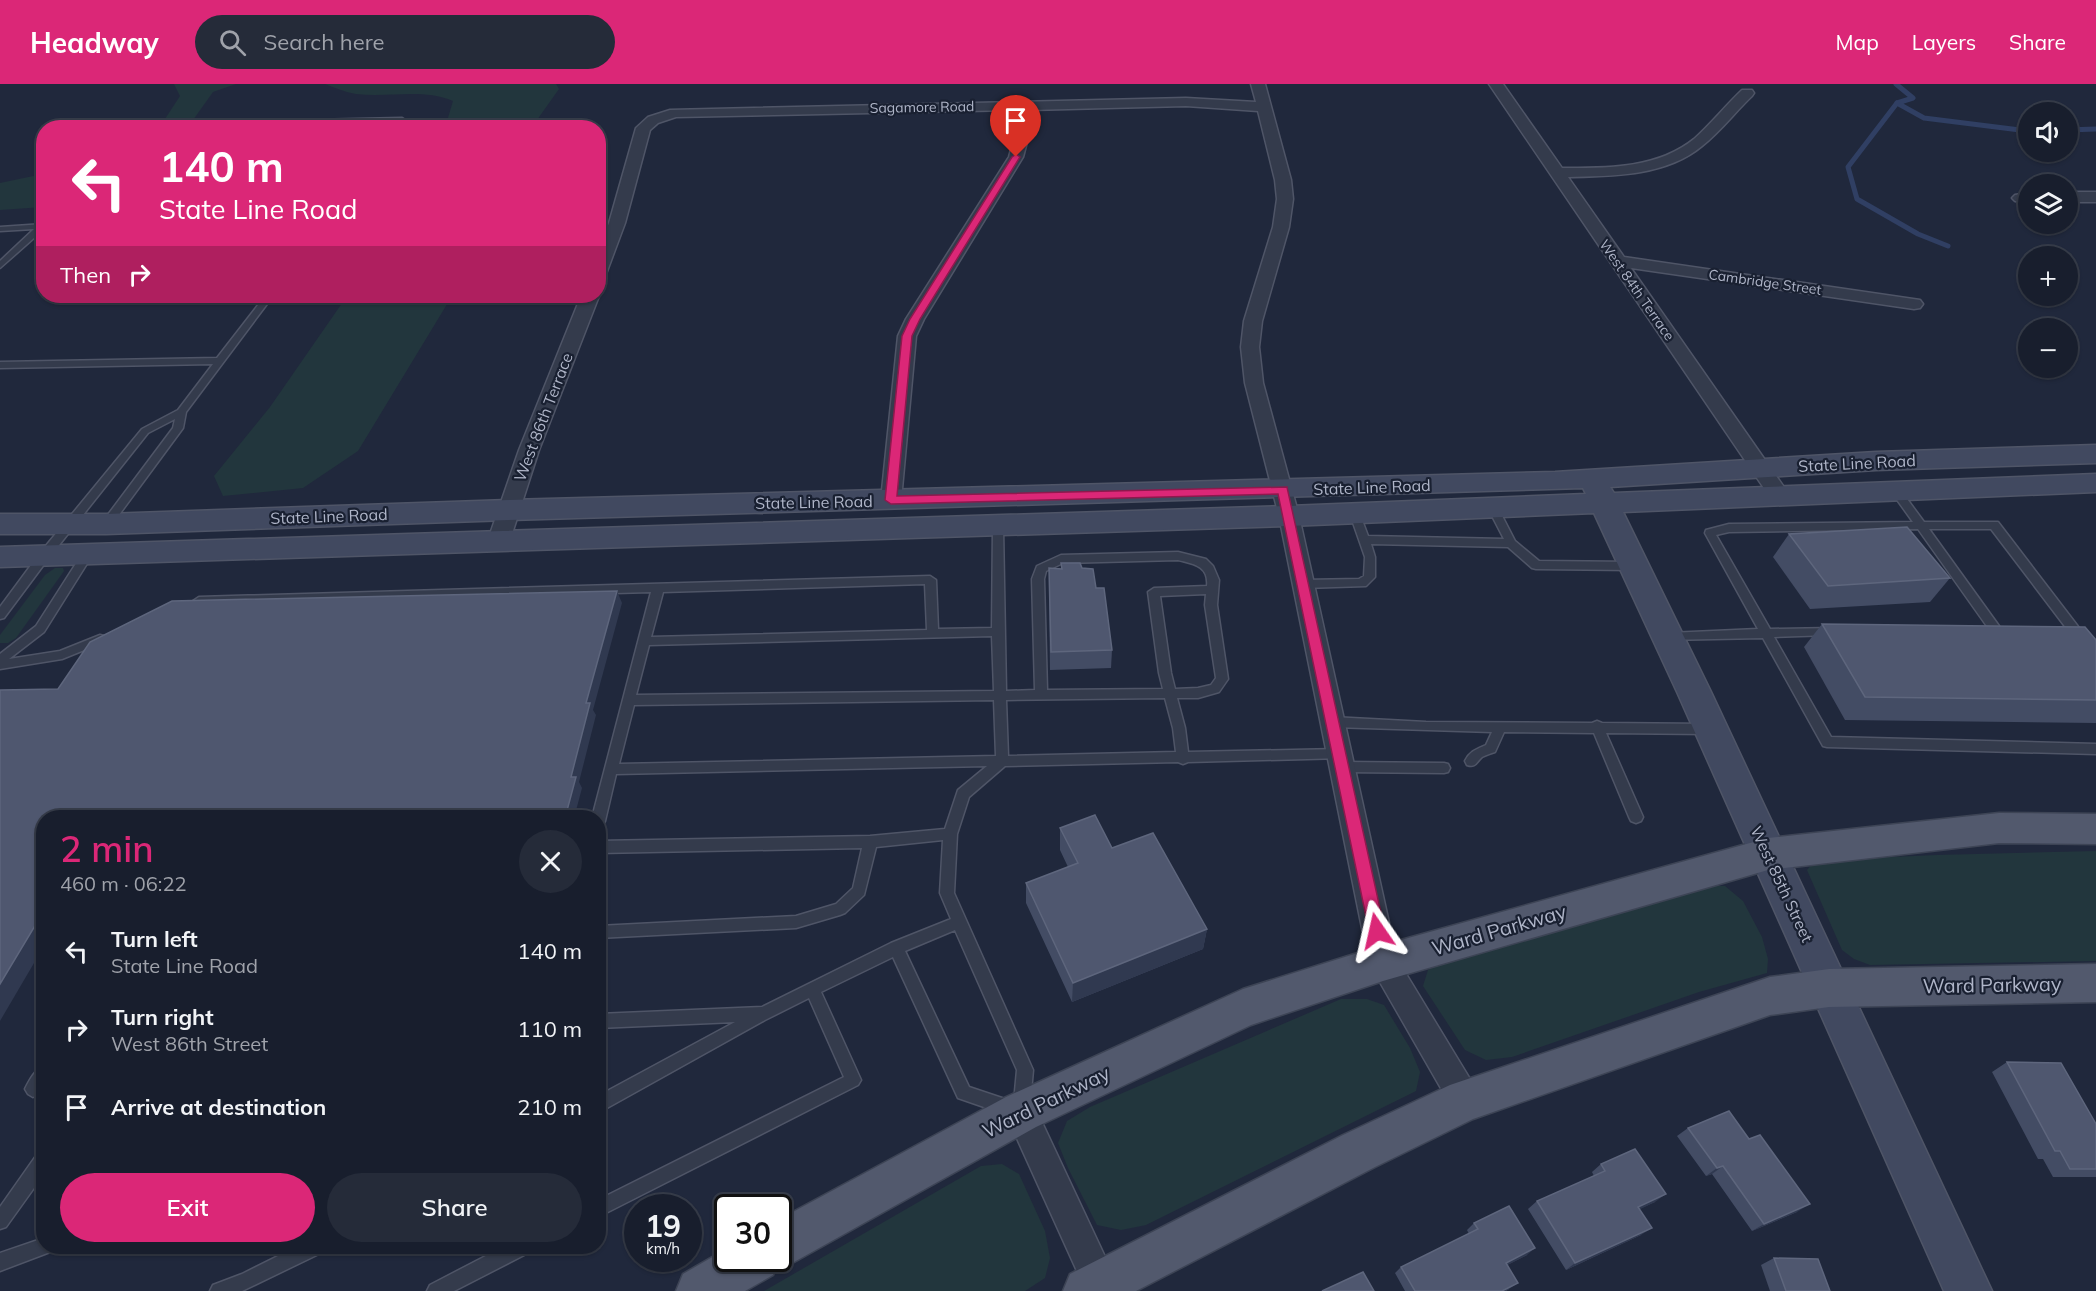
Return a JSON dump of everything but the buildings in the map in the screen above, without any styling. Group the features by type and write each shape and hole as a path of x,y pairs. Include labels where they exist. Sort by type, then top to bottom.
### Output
{"main road":[{"name":"State Line Road","path":"0,525 106,524 891,500 1286,503 1360,527 1598,490 1761,469 1876,460 2096,454"},
{"name":"State Line Road","path":"0,557 998,526 1286,503 1598,490 1779,495 2096,483"},
{"name":"West 85th Street","path":"1598,490 1711,729 1968,1291"},
{"name":"Ward Parkway","path":"792,1238 1021,1112 1243,1008 1383,963 1768,854 1999,828 2096,829"},
{"name":"Ward Parkway","path":"1097,1288 1465,1100 1770,996 1830,988 2096,983"},
{"path":"700,1291 732,1272"}],"street":[{"path":"1258,84 1283,180 1285,199 1281,226 1253,321 1250,347 1254,383 1286,503 1383,963 1465,1100"},
{"name":"West 84th Terrace","path":"1496,84 1779,495"},
{"path":"1556,173 1616,170 1649,165 1673,158 1692,147 1747,93"},
{"name":"Sagamore Road","path":"606,253 617,223 643,128 653,120 675,113 1186,102 1264,107"},
{"path":"891,500 907,336 915,319 1016,157 1020,142 1022,105"},
{"path":"2078,197 2096,197"},
{"name":"Cambridge Street","path":"1617,261 1914,304"},
{"name":"West 86th Terrace","path":"500,540 541,417 587,303"},
{"path":"1021,1112 1097,1288"}],"lane":[{"path":"0,229 36,227"},
{"path":"0,266 36,233"},
{"path":"0,615 69,524 146,431 181,412 264,303"},
{"path":"0,365 220,361"},
{"path":"106,524 178,428 181,412"},
{"path":"1895,490 1995,629"},
{"path":"1493,508 1511,543 1536,565 1634,566"},
{"path":"2096,659 2067,628 1994,525 1730,528 1710,533 1827,742 2096,749"},
{"path":"998,526 998,632 1002,761"},
{"path":"1304,584 1362,583 1370,577 1370,557 1360,527 1511,543"},
{"path":"1,659 40,629 88,554"},
{"path":"630,700 1198,693 1215,689 1222,679 1211,605 1213,580 1209,569 1202,562 1178,556 1061,559 1050,562 1041,569 1038,579 1041,694"},
{"path":"187,602 930,580 933,634"},
{"path":"601,810 658,588"},
{"path":"1184,759 1165,673 1154,592 1212,590"},
{"path":"1668,637 1846,631"},
{"path":"645,641 998,632"},
{"path":"1,659 62,655 108,635"},
{"path":"1332,722 1387,726 1500,728 1598,726 1711,729"},
{"path":"1598,726 1636,817"},
{"path":"1472,756 1491,748 1500,728"},
{"path":"612,769 1184,759 1342,761 1426,768 1441,763"},
{"path":"896,948 964,1093 1021,1112 1025,1070 947,893 950,834 963,794 1002,761"},
{"path":"606,847 870,842 950,834"},
{"path":"606,932 796,922 840,909 859,891 870,842"},
{"path":"606,1101 763,1014 896,948 958,922"},
{"path":"606,1205 853,1080 813,990"},
{"path":"606,1021 763,1014"},
{"path":"33,1089 36,1085"},
{"path":"0,1221 36,1170"},
{"path":"0,1262 36,1249"},
{"path":"219,1291 246,1281 301,1254"},
{"path":"436,1291 508,1254"}],"shaded area":[{"path":"174,84 236,84 213,92 193,120 164,120 180,96"},
{"path":"325,84 556,84 559,89 537,120 447,120 453,101 441,97 417,94 368,95 344,91"},
{"path":"36,175 36,207 0,210 0,183"},
{"path":"342,303 448,303 358,451 303,488 223,496 214,476 270,407"},
{"path":"55,568 63,568 64,571 16,638 8,643 0,643 0,635 45,575"},
{"path":"2096,851 2096,961 1870,965 1854,959 1842,950 1807,870 1813,863 1822,860"},
{"path":"1705,886 1725,886 1743,901 1762,937 1768,959 1767,973 1699,992 1512,1057 1486,1060 1465,1050 1423,986 1428,970 1446,960"},
{"path":"1341,999 1367,999 1384,1005 1410,1048 1420,1072 1416,1091 1146,1225 1121,1230 1097,1225 1058,1143 1067,1121 1090,1107"},
{"path":"1002,1164 1019,1174 1045,1231 1050,1258 1045,1278 1025,1291 764,1291 981,1166"}],"waterway":[{"path":"1896,84 1913,98 1897,103"},
{"path":"1897,103 1924,118 2018,130"},
{"path":"1897,103 1848,167 1857,199 1918,234 1948,246"},
{"path":"2078,130 2096,129"}],"route":[{"path":"1016,157 915,319 907,336 891,500 1283,490 1377,931"}]}
